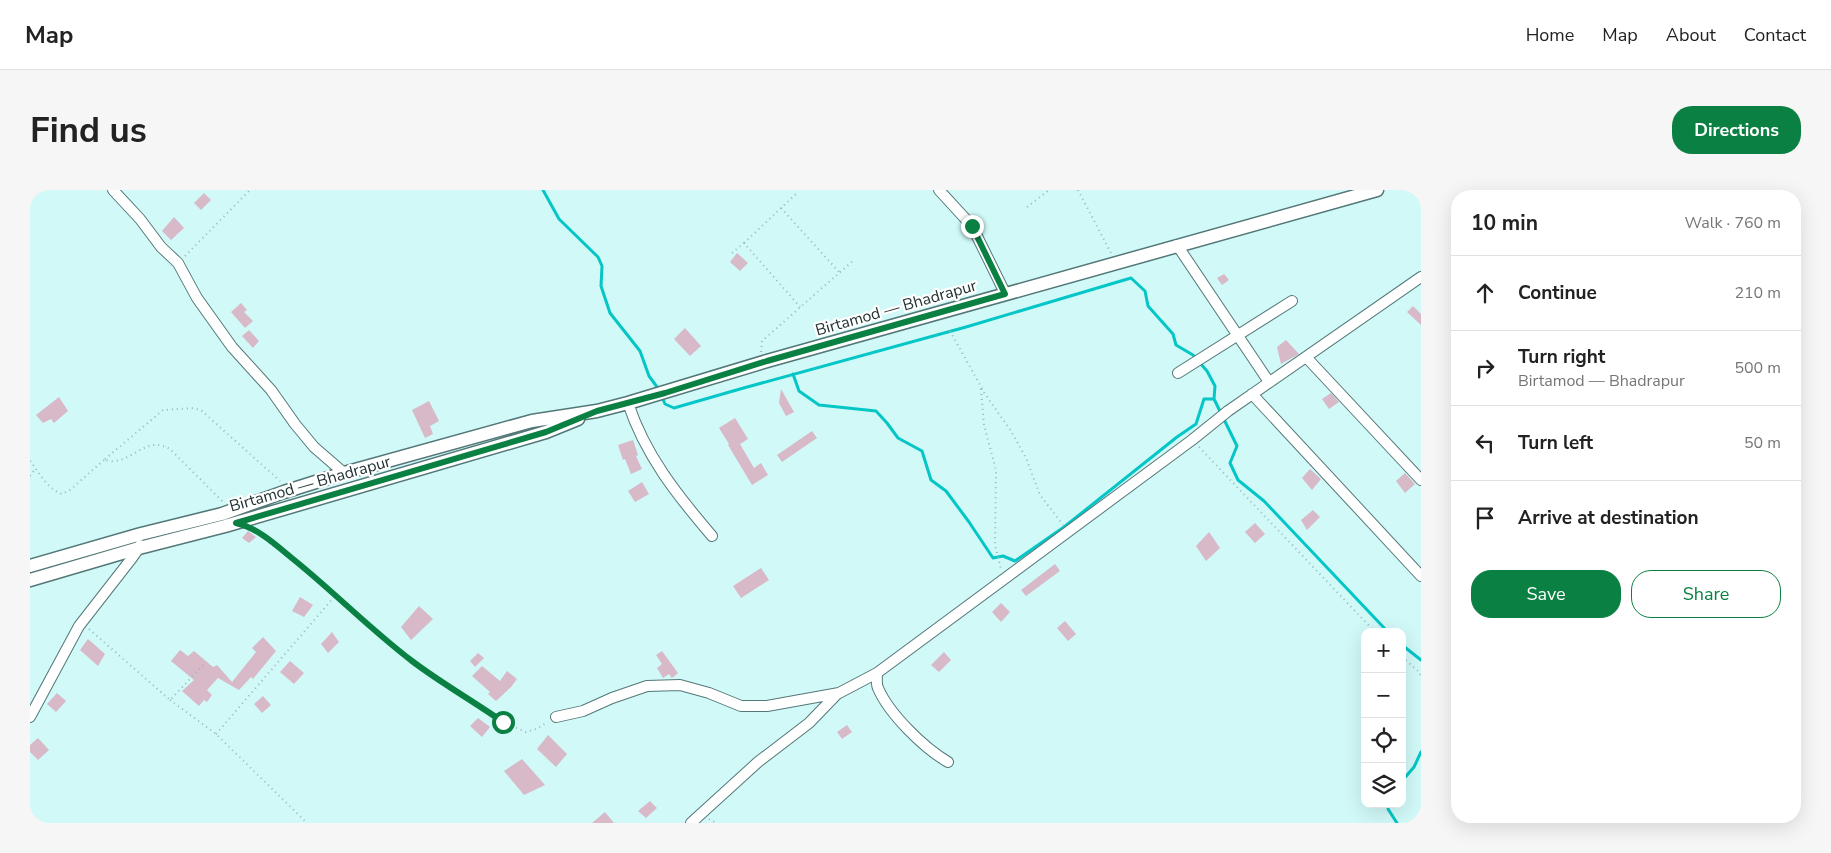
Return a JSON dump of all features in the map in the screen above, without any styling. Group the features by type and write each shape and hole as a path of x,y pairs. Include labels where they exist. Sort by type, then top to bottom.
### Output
{"main road":[{"name":"Birtamod — Bhadrapur","path":"30,566 141,534 222,514 344,473 532,421 628,404 758,364 1377,190"},
{"name":"Birtamod — Bhadrapur","path":"30,580 139,548 236,523 546,432 597,411"}],"street":[{"path":"113,190 178,263 197,298 232,347 271,390 294,424 344,473"},
{"path":"939,190 972,226 1005,294"},
{"path":"1177,246 1269,382"},
{"path":"556,717 583,711 612,698 647,686 680,686 710,693 741,706 767,706 839,692 877,672 1192,440 1218,418 1421,277"},
{"path":"1178,373 1292,301"},
{"path":"1306,357 1421,480"},
{"path":"1252,394 1421,576"},
{"path":"628,404 634,422 655,464 712,536"},
{"path":"30,717 82,622 139,548 141,534"},
{"path":"877,672 877,687 892,709 915,736 933,753 948,762"},
{"path":"691,823 758,762 809,723 839,692"}],"path":[{"path":"178,263 250,190"},
{"path":"1027,207 1049,190"},
{"path":"1078,190 1116,262"},
{"path":"732,252 796,194"},
{"path":"782,208 840,273"},
{"path":"744,243 800,308"},
{"path":"758,364 762,341 855,260"},
{"path":"950,331 981,386 1011,431 1026,458 1034,484 1040,495 1068,532"},
{"path":"981,386 984,425 996,470 995,545 1004,579"},
{"path":"30,461 45,482 54,491 62,494 70,490 163,410 194,408 202,411 283,483 284,492"},
{"path":"1192,440 1371,628"},
{"path":"104,460 116,461 152,444 162,444 170,449 231,510"},
{"path":"30,476 36,468"},
{"path":"253,530 289,556 336,595 412,662 503,722 526,732 536,729 556,717"},
{"path":"216,734 336,595"},
{"path":"82,622 170,700 216,734 307,823"},
{"path":"1406,660 1421,676"},
{"path":"170,700 206,662"}],"building":[{"path":"204,193 211,200 201,210 194,203"},
{"path":"174,217 184,228 171,240 162,231"},
{"path":"737,253 748,263 740,271 730,262"},
{"path":"1224,274 1229,280 1222,285 1217,278"},
{"path":"241,303 247,310 244,312 253,321 245,328 231,312"},
{"path":"1413,306 1421,314 1421,325 1407,312"},
{"path":"685,328 701,346 690,356 674,339"},
{"path":"249,330 259,341 253,348 242,336"},
{"path":"1286,340 1299,354 1281,364 1277,347"},
{"path":"781,389 794,412 786,416 779,403"},
{"path":"1331,393 1339,402 1329,409 1322,399"},
{"path":"59,397 68,411 54,423 51,419 43,423 36,415"},
{"path":"429,401 439,421 430,426 433,434 425,438 412,410"},
{"path":"735,418 748,439 740,444 754,468 761,463 768,475 752,485 719,428"},
{"path":"812,431 817,438 782,462 777,455"},
{"path":"633,440 638,455 636,456 642,469 631,474 625,459 623,460 618,445"},
{"path":"1310,469 1321,479 1312,490 1302,478"},
{"path":"1405,473 1415,484 1405,493 1396,481"},
{"path":"642,482 649,494 635,502 628,491"},
{"path":"1313,510 1320,517 1307,530 1301,520"},
{"path":"1255,523 1265,534 1255,543 1245,532"},
{"path":"248,531 256,537 249,543 242,538"},
{"path":"1209,532 1220,548 1206,561 1196,546"},
{"path":"1055,564 1060,571 1026,596 1021,590"},
{"path":"761,568 769,580 741,598 733,586"},
{"path":"300,597 313,605 304,617 292,611"},
{"path":"1001,603 1010,612 1001,622 992,612"},
{"path":"419,606 433,619 411,640 401,627"},
{"path":"1065,621 1076,634 1068,641 1057,628"},
{"path":"332,632 339,642 328,653 321,644"},
{"path":"263,637 276,651 253,679 251,677 239,690 218,678 207,690 212,695 207,702 204,700 199,706 182,691 194,680 171,661 180,650 188,656 194,651 213,667 217,665 232,682 256,652 252,648"},
{"path":"88,639 105,654 98,666 80,650"},
{"path":"662,651 678,673 672,678 669,674 663,678 657,668 662,664 656,655"},
{"path":"944,652 951,660 939,672 931,665"},
{"path":"478,653 484,658 475,667 470,661"},
{"path":"290,661 304,673 294,684 280,672"},
{"path":"482,666 500,681 507,671 517,679 496,701 488,694 490,692 472,676"},
{"path":"57,693 66,701 56,712 47,704"},
{"path":"263,696 271,705 262,713 254,704"},
{"path":"478,718 490,727 482,737 470,726"},
{"path":"847,725 852,732 842,739 837,732"},
{"path":"548,735 567,754 556,767 537,749"},
{"path":"38,738 49,750 38,760 30,752 30,745"},
{"path":"522,759 545,785 524,795 504,771"},
{"path":"650,801 657,808 646,818 638,811"},
{"path":"605,812 614,823 592,823"}],"waterway":[{"path":"543,190 559,219 598,257 602,266 601,286 610,313 640,351 649,376 660,391"},
{"path":"662,397 665,404 674,408 966,327 1131,278 1145,291 1148,306 1173,334 1176,345 1193,355 1207,371 1215,386 1214,399 1237,446 1230,463 1238,480 1264,501 1384,628"},
{"path":"793,374 799,391 819,405 876,411 898,438 922,451 931,480 946,491 993,558 1003,556 1015,561 1064,527 1196,424 1204,399 1214,399"},
{"path":"1406,648 1421,660"},
{"path":"1406,776 1414,767 1421,752"},
{"path":"1388,808 1397,823"}],"route":[{"path":"503,722 412,662 289,556 261,534 246,525 236,523 546,432 597,411 628,404 767,361 1005,294 972,226"}]}
